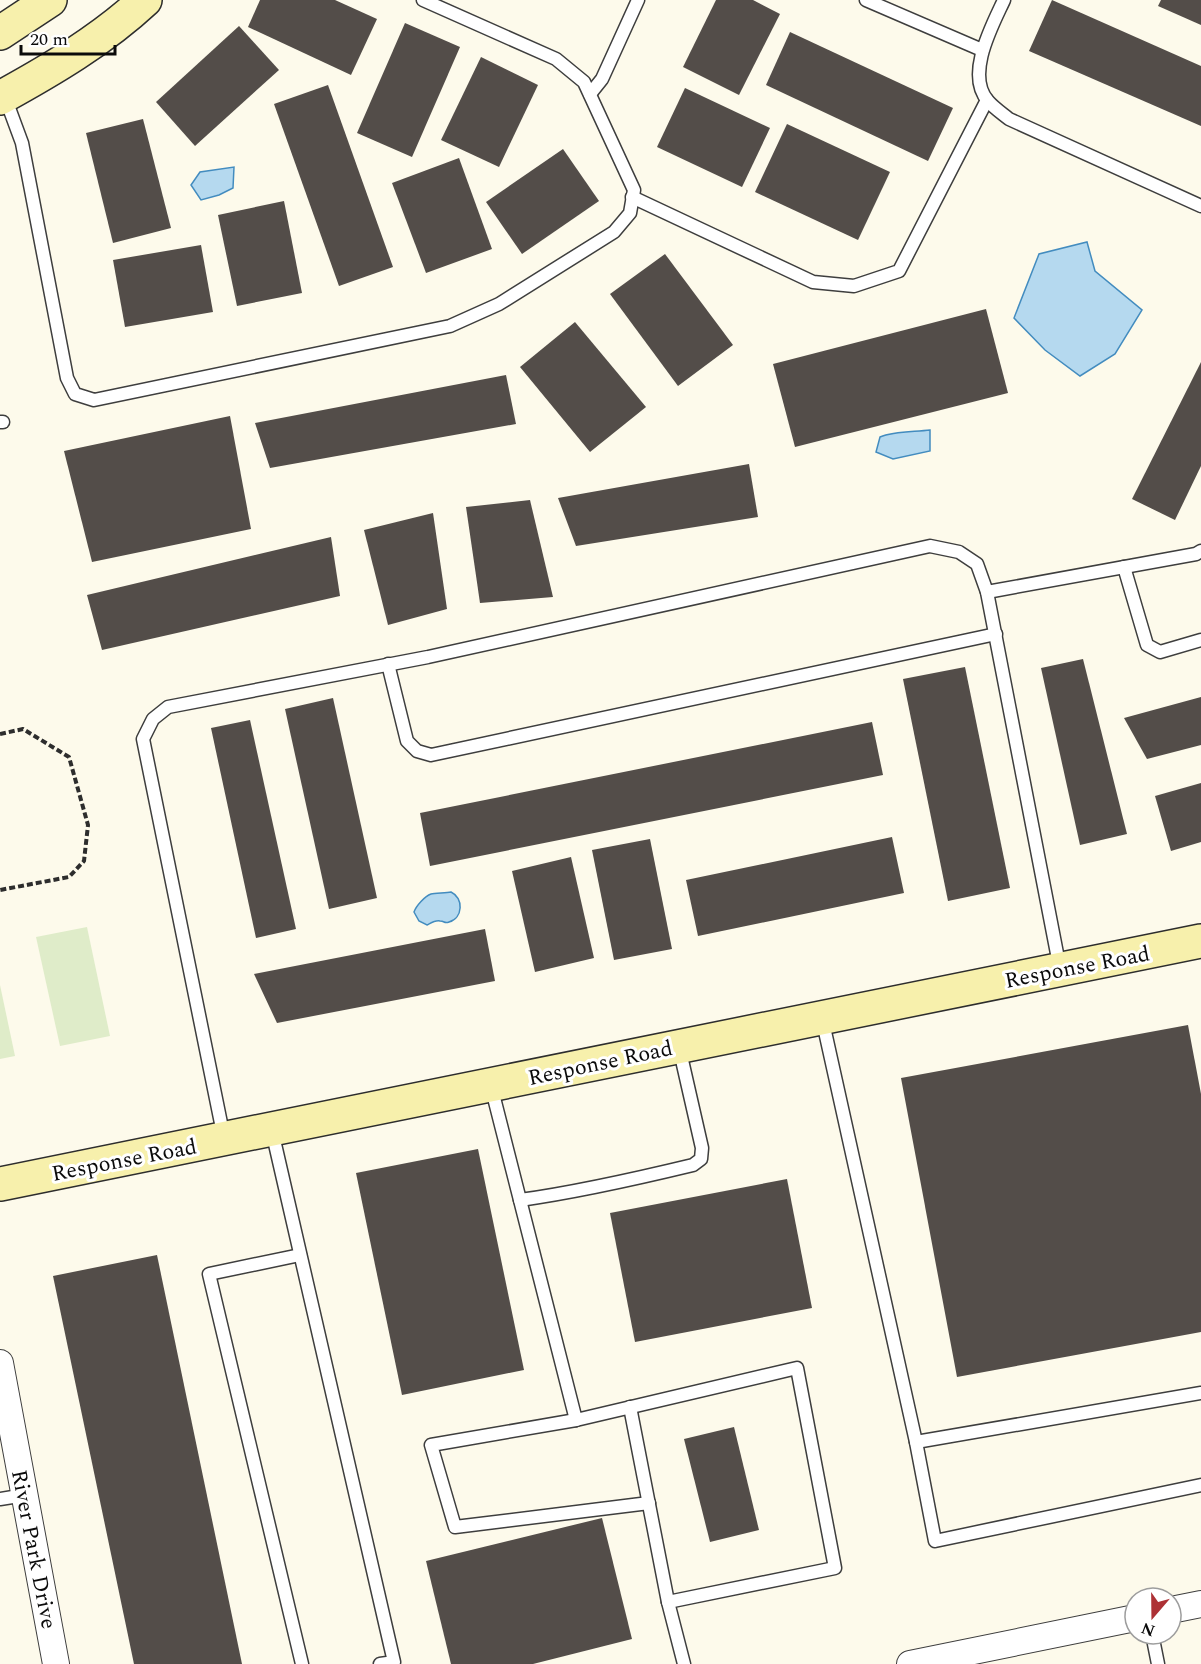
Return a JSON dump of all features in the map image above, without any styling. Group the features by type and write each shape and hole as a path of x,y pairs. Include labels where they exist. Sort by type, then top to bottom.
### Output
{"street":[{"path":"0,33 50,0"},
{"path":"2,97 63,63 128,16 145,0"},
{"name":"Response Road","path":"0,1184 1201,941"},
{"name":"River Park Drive","path":"0,1363 12,1497 56,1664"},
{"path":"1183,1608 1201,1604"},
{"path":"910,1664 958,1659 1123,1621"}],"lane":[{"path":"2,97 22,143 67,378 75,394 93,400 450,326 499,304 614,232 630,213 634,190 584,82 556,59 423,0"},
{"path":"590,94 602,79 638,0"},
{"path":"866,0 982,50"},
{"path":"1004,0 980,55 981,85 987,100 1009,119 1201,206"},
{"path":"632,197 813,282 854,286 898,271 987,100"},
{"path":"224,1139 143,739 153,719 168,707 388,664 930,546 959,552 977,564 987,592 1060,970"},
{"path":"987,592 1196,554 1201,551"},
{"path":"1124,567 1147,645 1160,652 1201,640"},
{"path":"388,664 407,741 417,751 431,755 996,634"},
{"path":"822,1017 916,1442 935,1541 1201,1485"},
{"path":"520,1200 567,1194 624,1182 693,1165 701,1159 702,1149 679,1046"},
{"path":"490,1085 576,1420"},
{"path":"271,1130 394,1662 380,1664"},
{"path":"300,1255 209,1274 302,1664"},
{"path":"649,1503 455,1527 431,1445 576,1420 796,1368 835,1568 668,1602"},
{"path":"916,1442 1201,1393"},
{"path":"630,1407 668,1602 684,1664"},
{"path":"1154,1646 1158,1664"}],"path":[{"path":"0,734 23,729 69,757 88,825 84,861 69,876 0,890"}],"green space":[{"path":"87,927 110,1036 60,1046 36,937"},
{"path":"0,985 15,1056 0,1059"}],"water":[{"path":"234,167 233,188 201,200 191,185 200,172"},
{"path":"1087,242 1095,271 1142,310 1115,354 1080,376 1045,350 1014,318 1039,254"},
{"path":"930,430 930,451 893,459 876,452 880,437"},
{"path":"451,892 460,903 459,912 454,920 446,923 436,921 427,925 419,921 414,912 424,899 431,894"}],"building":[{"path":"260,0 335,0 377,19 351,75 248,27"},
{"path":"716,0 753,0 780,14 739,95 683,67"},
{"path":"1052,0 1201,66 1201,126 1029,51"},
{"path":"1161,0 1201,0 1201,25 1158,6"},
{"path":"405,23 460,47 412,157 357,133"},
{"path":"239,26 279,70 195,146 156,102"},
{"path":"790,32 953,108 928,161 766,85"},
{"path":"481,57 538,85 499,167 441,140"},
{"path":"328,85 393,267 339,286 274,104"},
{"path":"685,88 770,128 742,187 657,147"},
{"path":"143,119 171,228 113,243 86,133"},
{"path":"787,124 890,172 858,240 755,192"},
{"path":"563,149 599,201 522,254 486,202"},
{"path":"459,158 492,249 426,273 392,183"},
{"path":"284,201 302,293 237,306 218,215"},
{"path":"201,245 213,312 125,327 113,260"},
{"path":"665,254 733,345 678,386 610,294"},
{"path":"986,309 1008,393 795,447 773,364"},
{"path":"575,322 646,407 590,452 520,367"},
{"path":"1201,362 1201,466 1175,520 1132,499"},
{"path":"506,375 516,424 270,468 255,423"},
{"path":"230,416 251,529 92,562 64,451"},
{"path":"749,464 758,517 576,546 558,498"},
{"path":"530,500 553,597 480,603 466,507"},
{"path":"433,513 447,609 388,625 364,530"},
{"path":"331,537 340,596 102,650 87,595"},
{"path":"1083,659 1127,834 1080,845 1041,668"},
{"path":"965,667 1010,888 948,901 903,679"},
{"path":"1201,697 1201,745 1147,759 1124,718"},
{"path":"333,698 377,898 329,909 285,709"},
{"path":"250,720 296,929 256,938 211,728"},
{"path":"872,722 883,775 430,866 420,813"},
{"path":"1201,783 1201,842 1171,851 1155,796"},
{"path":"892,837 904,893 698,936 686,880"},
{"path":"650,839 672,949 614,960 592,850"},
{"path":"571,857 594,958 535,972 512,871"},
{"path":"485,929 495,981 277,1023 254,974"},
{"path":"1188,1025 1201,1094 1201,1332 957,1377 901,1078"},
{"path":"478,1149 524,1370 402,1395 356,1173"},
{"path":"787,1179 812,1308 635,1342 610,1213"},
{"path":"157,1255 242,1664 134,1664 53,1276"},
{"path":"734,1427 759,1530 710,1542 684,1439"},
{"path":"602,1518 632,1639 533,1664 451,1664 426,1561"}]}
